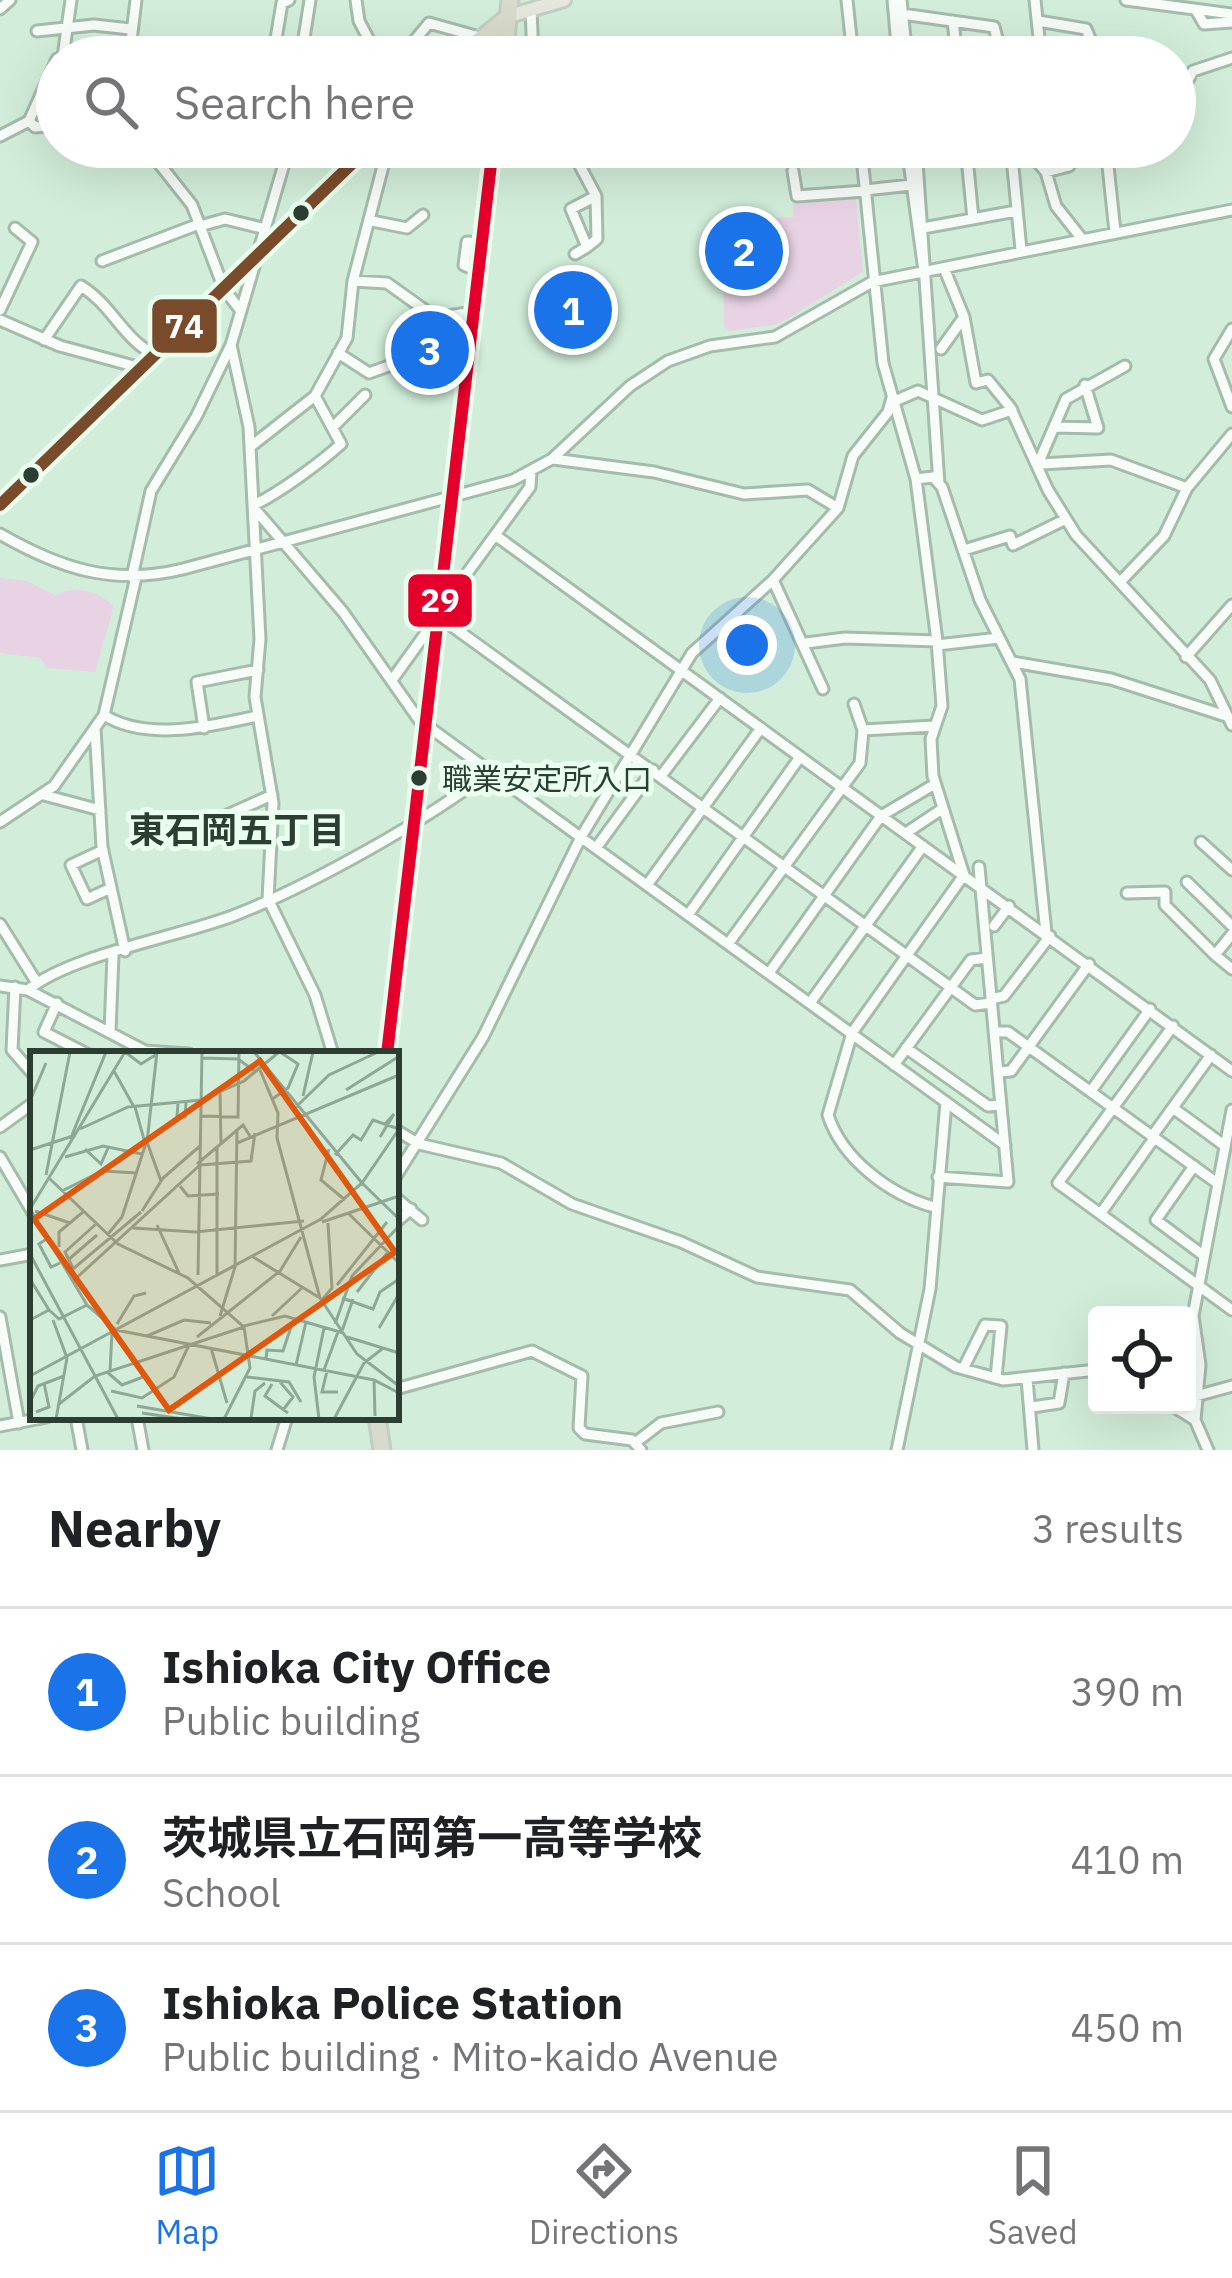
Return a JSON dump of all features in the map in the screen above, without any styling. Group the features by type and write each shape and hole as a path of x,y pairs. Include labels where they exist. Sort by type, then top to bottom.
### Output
{"highway":[{"path":"480,36 509,8"},
{"path":"0,505 346,168"},
{"path":"386,1051 491,168"},
{"path":"377,1420 382,1450"}],"main road":[{"path":"509,8 531,9 560,1"}],"street":[{"path":"0,9 10,0"},
{"path":"65,36 71,0"},
{"path":"130,36 136,0"},
{"path":"276,36 282,3 289,0"},
{"path":"304,36 310,0"},
{"path":"356,0 367,36"},
{"path":"847,0 851,36"},
{"path":"897,0 903,36"},
{"path":"897,0 901,36"},
{"path":"1035,0 1039,36"},
{"path":"1126,0 1232,18"},
{"path":"531,9 532,36"},
{"path":"902,14 998,29 999,36"},
{"path":"953,21 955,36"},
{"path":"1038,21 1086,29 1089,36"},
{"path":"418,36 429,22 476,36"},
{"path":"37,31 67,26 130,29"},
{"path":"1196,70 1232,58"},
{"path":"0,136 29,121 36,107"},
{"path":"29,121 36,127"},
{"path":"163,168 192,205 224,289 241,311"},
{"path":"3,820 44,795 104,715 151,490 196,417 231,345 282,168"},
{"path":"250,447 315,396 350,328 353,281 383,168"},
{"path":"575,254 597,239 596,196 581,168"},
{"path":"863,168 872,282 894,399 916,479 937,643 942,706 934,726 935,784 964,875"},
{"path":"438,616 975,1005 1004,997 1048,935 1030,738 1013,662 999,638 939,484 936,397 911,168"},
{"path":"914,168 924,271"},
{"path":"968,168 973,219"},
{"path":"1013,168 1021,250"},
{"path":"1043,168 1056,206 1082,238"},
{"path":"1046,172 1061,168"},
{"path":"1108,168 1115,232"},
{"path":"794,171 797,196 911,185"},
{"path":"587,247 571,209 596,196"},
{"path":"0,534 80,572 134,577 280,543 531,472 552,459 630,386 668,361 710,346 775,337 872,282 1232,209"},
{"path":"923,228 1016,212"},
{"path":"372,221 407,228 423,215"},
{"path":"102,261 225,219 262,228"},
{"path":"15,228 32,242 0,318 44,340 141,368"},
{"path":"944,268 964,317 976,382 988,380 1012,410 1066,519 1210,680 1228,714"},
{"path":"353,281 387,283 443,320 473,312"},
{"path":"44,340 81,286 109,306 138,346 155,355"},
{"path":"338,353 369,373 398,364 423,310"},
{"path":"941,349 964,317"},
{"path":"1232,328 1214,359 1232,407"},
{"path":"231,345 243,380 254,506 257,716 272,795 268,899 315,995 332,1051"},
{"path":"1040,464 1066,399 1125,366"},
{"path":"1054,427 1098,428 1084,385"},
{"path":"399,1172 483,1037 581,837 685,672 699,641 772,580 838,508 857,447 894,399 918,391 982,420 1012,410"},
{"path":"335,425 365,394"},
{"path":"254,506 283,491 292,477 338,448 335,425 315,396"},
{"path":"1120,581 1164,536 1187,488 1232,434"},
{"path":"552,459 655,472 744,494 808,490 838,508"},
{"path":"1040,464 1111,460 1187,488"},
{"path":"392,680 530,488 531,472"},
{"path":"916,479 933,477 939,484"},
{"path":"254,506 280,543 343,612 425,724 1005,1144"},
{"path":"964,550 1010,536 1012,545 1031,541 1066,519"},
{"path":"495,535 1232,1071"},
{"path":"772,580 806,643 823,689"},
{"path":"1186,657 1231,610"},
{"path":"806,643 999,638"},
{"path":"1013,662 1112,680 1228,714"},
{"path":"204,728 197,682 258,670"},
{"path":"596,848 720,698"},
{"path":"728,944 860,763 863,730 854,704"},
{"path":"104,715 144,727 204,728 257,716"},
{"path":"863,730 934,726"},
{"path":"95,728 103,850 125,951"},
{"path":"647,885 760,728"},
{"path":"688,915 800,757"},
{"path":"0,986 33,986 268,899 413,822 490,771"},
{"path":"769,973 881,816 935,784"},
{"path":"44,795 100,810"},
{"path":"205,825 272,795"},
{"path":"906,833 942,809"},
{"path":"1201,842 1232,871"},
{"path":"809,1003 923,846"},
{"path":"103,850 70,865 87,898 111,888"},
{"path":"938,1177 1008,1181 979,867"},
{"path":"934,1207 907,1198 853,1159 831,1125 828,1105 852,1034 964,875"},
{"path":"1187,882 1232,930 1215,955"},
{"path":"1126,893 1165,892 1165,905 1232,969"},
{"path":"994,926 1009,906"},
{"path":"0,924 33,986 151,1051"},
{"path":"110,1032 113,955"},
{"path":"894,1065 970,960 987,958"},
{"path":"998,1072 1011,1071 1089,964"},
{"path":"15,987 12,1050 30,1071"},
{"path":"57,1003 44,1032 81,1051"},
{"path":"1091,1090 1150,1010"},
{"path":"1173,1026 1058,1183 1232,1310"},
{"path":"994,1032 1008,1032 1217,1183"},
{"path":"906,1048 988,1106 1001,1105"},
{"path":"0,1058 12,1050"},
{"path":"1101,1213 1211,1055"},
{"path":"934,1094 946,1077"},
{"path":"897,1450 930,1289 946,1102"},
{"path":"0,1126 30,1105"},
{"path":"1173,1108 1225,1146"},
{"path":"1192,1306 1232,1110"},
{"path":"399,1132 418,1144 501,1163 572,1204 681,1242 757,1277 850,1290 920,1344 963,1370 1027,1379 1088,1371"},
{"path":"0,1157 30,1208"},
{"path":"1139,1241 1194,1166"},
{"path":"399,1200 422,1220"},
{"path":"399,1219 411,1209"},
{"path":"1156,1220 1203,1255"},
{"path":"0,1260 30,1255"},
{"path":"0,1317 4,1367 19,1423"},
{"path":"963,1370 985,1324 1001,1326 997,1378"},
{"path":"399,1388 532,1351 582,1376 580,1428 586,1434 638,1446 661,1423 718,1412"},
{"path":"1196,1355 1200,1365 1196,1396 1232,1386"},
{"path":"1032,1407 1059,1402 1064,1372"},
{"path":"1027,1379 1033,1450"},
{"path":"0,1388 12,1385"},
{"path":"1185,1414 1195,1420"},
{"path":"1195,1414 1208,1450"},
{"path":"0,1426 33,1420"},
{"path":"77,1420 82,1450"},
{"path":"137,1420 143,1450"},
{"path":"277,1450 286,1420"}],"shaded area":[{"path":"856,199 863,272 779,324 729,331 724,326 723,234 731,233 731,220 793,217 793,204"},
{"path":"0,578 27,581 56,595 86,591 114,606 95,672 47,668 40,658 0,653"}],"transit line":[{"name":"74","path":"0,505 347,168"},
{"name":"29","path":"387,1051 491,168"}],"place":[{"name":"茨城県立石岡第一高等学校","path":"744,251"},
{"name":"Ishioka City Office","path":"573,310"},
{"name":"Ishioka Police Station","path":"430,350"},
{"name":"職業安定所入口","path":"419,778"}],"district":[{"name":"東石岡五丁目","path":"237,830"}]}
